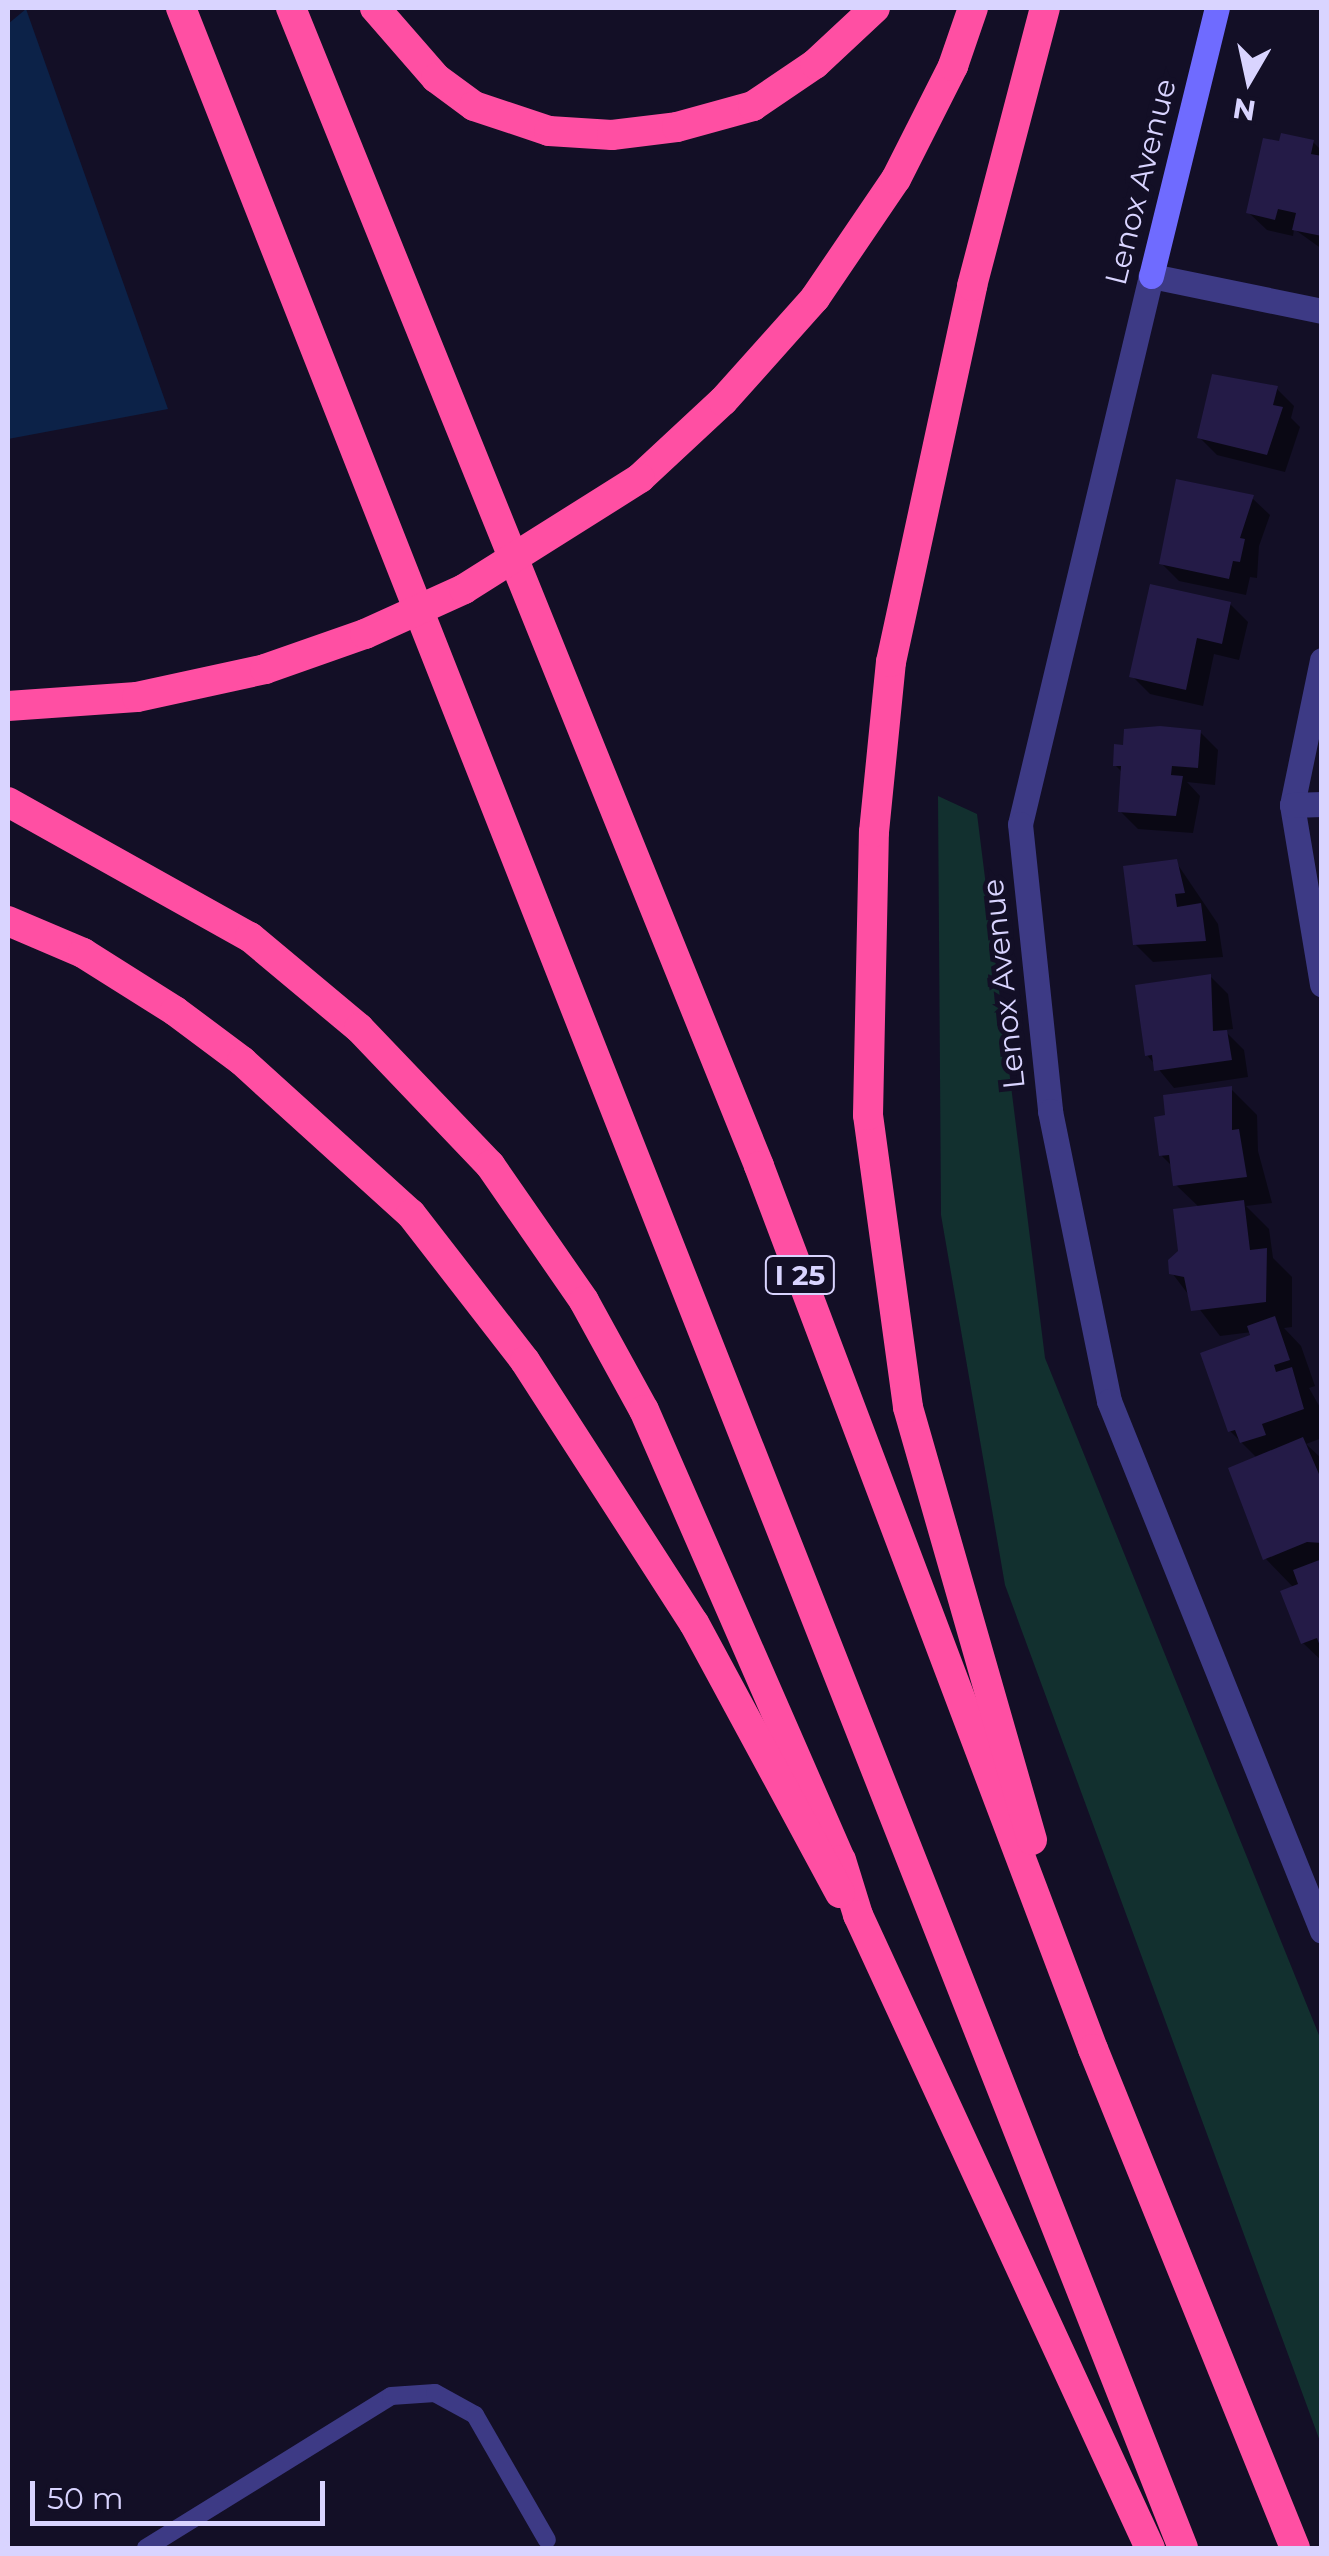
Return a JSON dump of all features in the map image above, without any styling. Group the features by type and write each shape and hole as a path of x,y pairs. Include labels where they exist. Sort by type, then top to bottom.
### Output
{"highway":[{"path":"181,8 1183,2548"},
{"name":"I 25","path":"292,8 759,1166 1093,2049 1295,2548"},
{"path":"375,8 436,78 474,106 549,131 612,135 677,127 753,106 815,64 875,8"},
{"path":"8,706 137,697 265,668 365,634 464,589 640,478 723,402 816,298 896,179 953,66 974,8"},
{"path":"1045,8 967,304 891,662 874,832 868,1115 908,1408 1093,2049"},
{"path":"8,802 250,937 359,1028 490,1165 584,1301 644,1410 840,1860 858,1915 1107,2467 1150,2548"},
{"path":"8,921 83,953 174,1011 242,1062 411,1214 525,1361 694,1623 824,1871 858,1915"}],"street":[{"name":"Lenox Avenue","path":"1217,8 1020,824 1050,1111 1108,1401 1322,1931"},
{"path":"1152,276 1322,311"},
{"path":"1322,660 1292,805 1322,984"},
{"path":"1292,805 1322,804"}],"lane":[{"path":"146,2548 391,2396 435,2393 475,2416 546,2540"}],"green space":[{"path":"938,796 977,814 1045,1358 1321,2040 1321,2444 1005,1585 941,1215"}],"water":[{"path":"26,9 168,409 8,439 8,24"}],"building":[{"path":"1281,133 1314,140 1311,154 1322,156 1322,236 1292,230 1296,213 1278,209 1275,220 1246,213 1263,138 1279,141"},
{"path":"1212,374 1278,386 1273,405 1283,407 1267,455 1197,438"},
{"path":"1176,479 1254,495 1240,538 1245,539 1240,562 1233,561 1229,579 1159,564"},
{"path":"1150,584 1231,602 1222,644 1197,638 1186,690 1129,677"},
{"path":"1160,726 1201,730 1198,768 1172,766 1171,775 1183,776 1176,816 1118,812 1121,766 1113,766 1114,744 1123,745 1124,729"},
{"path":"1177,859 1185,893 1175,894 1177,907 1201,903 1206,941 1133,945 1123,866"},
{"path":"1211,974 1213,1031 1227,1030 1232,1060 1154,1071 1152,1055 1145,1056 1135,985"},
{"path":"1232,1086 1232,1130 1239,1129 1247,1177 1173,1186 1169,1155 1159,1156 1154,1117 1165,1115 1163,1095"},
{"path":"1244,1200 1250,1250 1267,1248 1266,1302 1191,1311 1184,1277 1169,1274 1168,1260 1178,1251 1173,1209"},
{"path":"1275,1316 1290,1360 1274,1365 1276,1372 1292,1367 1304,1409 1262,1424 1266,1435 1240,1443 1235,1430 1228,1432 1200,1353 1250,1335 1247,1326"},
{"path":"1303,1437 1322,1481 1322,1543 1307,1542 1263,1560 1228,1468"},
{"path":"1322,1559 1321,1649 1317,1638 1301,1644 1280,1591 1298,1584 1293,1570"}]}
